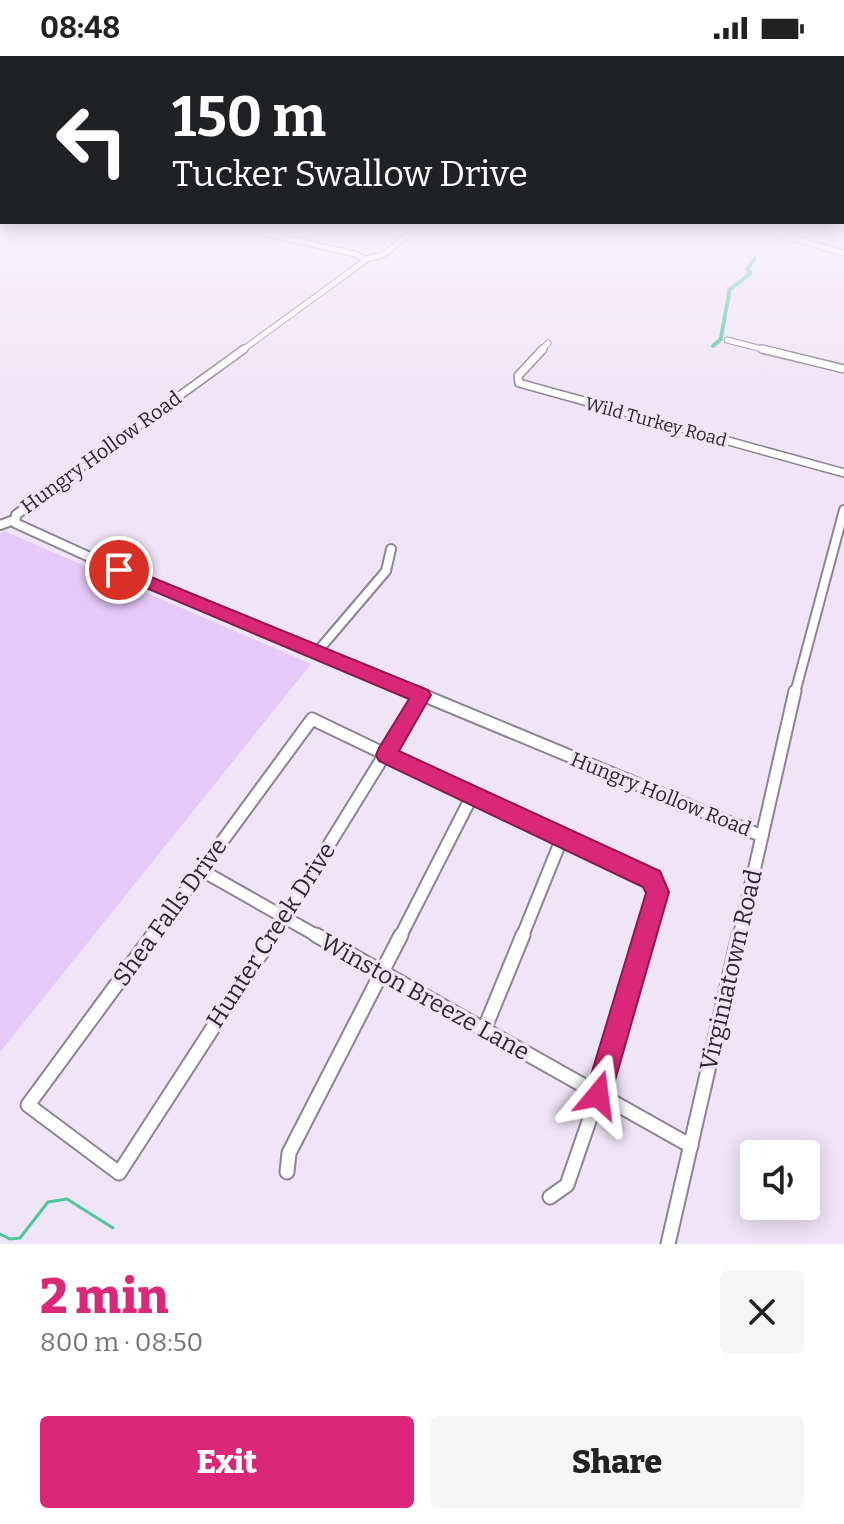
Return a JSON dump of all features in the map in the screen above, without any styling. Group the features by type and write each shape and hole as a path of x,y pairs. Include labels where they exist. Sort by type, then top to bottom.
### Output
{"street":[{"name":"Hungry Hollow Road","path":"328,286 24,508 14,520 27,530 762,836"},
{"path":"727,340 844,369"},
{"name":"Wild Turkey Road","path":"548,343 518,376 519,383 844,473"},
{"name":"Virginiatown Road","path":"668,1244 805,648 844,510"},
{"path":"0,525 14,520"},
{"path":"317,652 386,571 391,549"},
{"name":"Hunter Creek Drive","path":"119,1173 386,755 421,695"},
{"name":"Shea Falls Drive","path":"119,1173 28,1105 312,719 386,755"},
{"path":"386,755 651,879 658,892 598,1095 567,1185 550,1197"},
{"path":"287,1172 289,1153 472,796"},
{"path":"484,1030 562,838"},
{"name":"Winston Breeze Lane","path":"201,870 691,1146"}],"shaded area":[{"path":"4,531 311,664 0,1052 0,534"}],"waterway":[{"path":"728,302 729,290 734,286"},
{"path":"721,338 727,304"},
{"path":"713,346 721,339"},
{"path":"0,1234 10,1239 20,1238 48,1202 67,1199 113,1228"}],"route":[{"path":"119,570 421,695 386,755 651,879 658,892 598,1095"}]}
